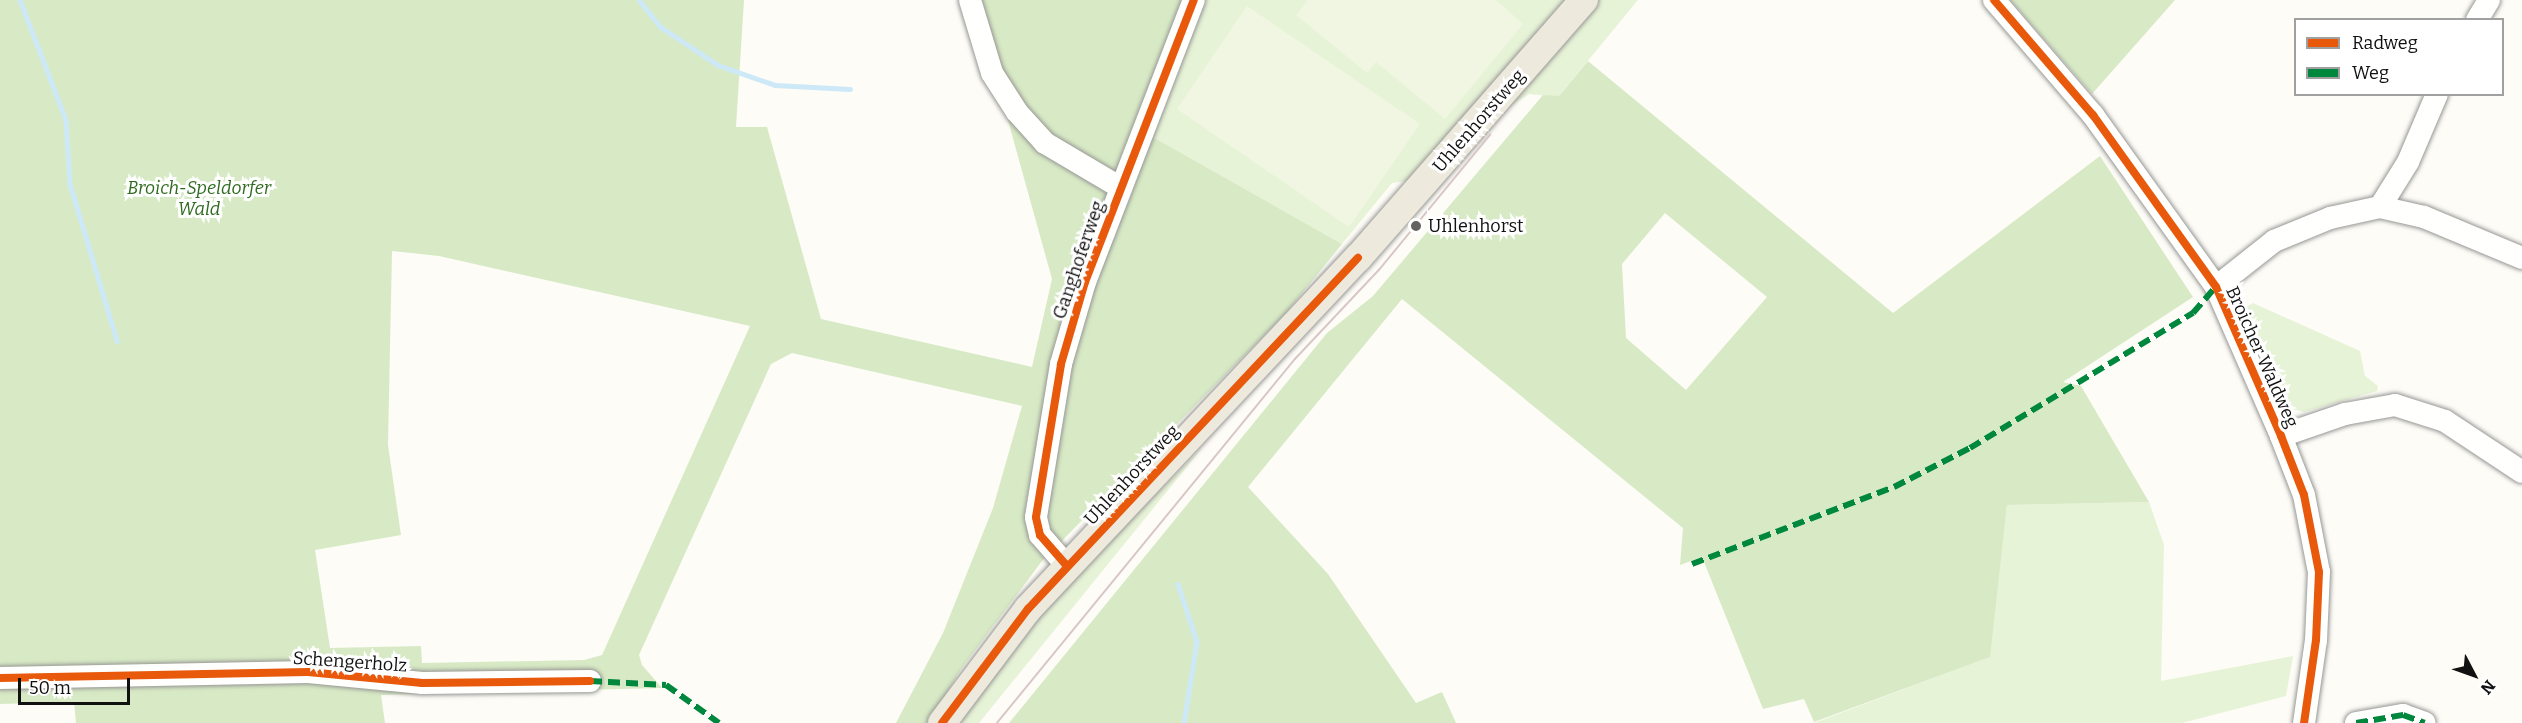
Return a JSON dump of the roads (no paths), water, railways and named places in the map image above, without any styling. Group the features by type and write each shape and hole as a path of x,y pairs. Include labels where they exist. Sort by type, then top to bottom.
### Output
{"main road":[{"name":"Uhlenhorstweg","path":"942,723 1021,617 1358,258 1584,0"}],"street":[{"path":"970,0 992,73 1017,112 1045,143 1121,188"},
{"name":"Ganghoferweg","path":"1067,566 1040,535 1036,517 1067,341 1121,188 1180,45 1194,0"},
{"name":"Broicher Waldweg","path":"1994,0 2093,115 2216,287 2281,436 2304,495 2319,572 2316,640 2304,723"},
{"path":"2478,18 2489,0"},
{"path":"2380,207 2408,162 2436,96"},
{"path":"2216,287 2274,241 2330,218 2380,207 2424,217 2522,258"},
{"path":"2281,436 2345,414 2396,405 2445,421 2522,472"},
{"name":"Schengerholz","path":"0,678 308,672 422,683 590,681"},
{"path":"2356,723 2403,716 2425,723"}],"waterway":[{"path":"20,0 66,120 70,184 117,341"},
{"path":"639,0 661,27 718,65 775,85 850,89"},
{"path":"1178,584 1197,642 1184,723"}],"tram line":[{"path":"997,723 1295,359 1379,270 1490,135"}],"place":[{"name":"Uhlenhorst","path":"1416,226"}],"park label":[{"name":"Broich-Speldorfer Wald","path":"199,199"}]}
